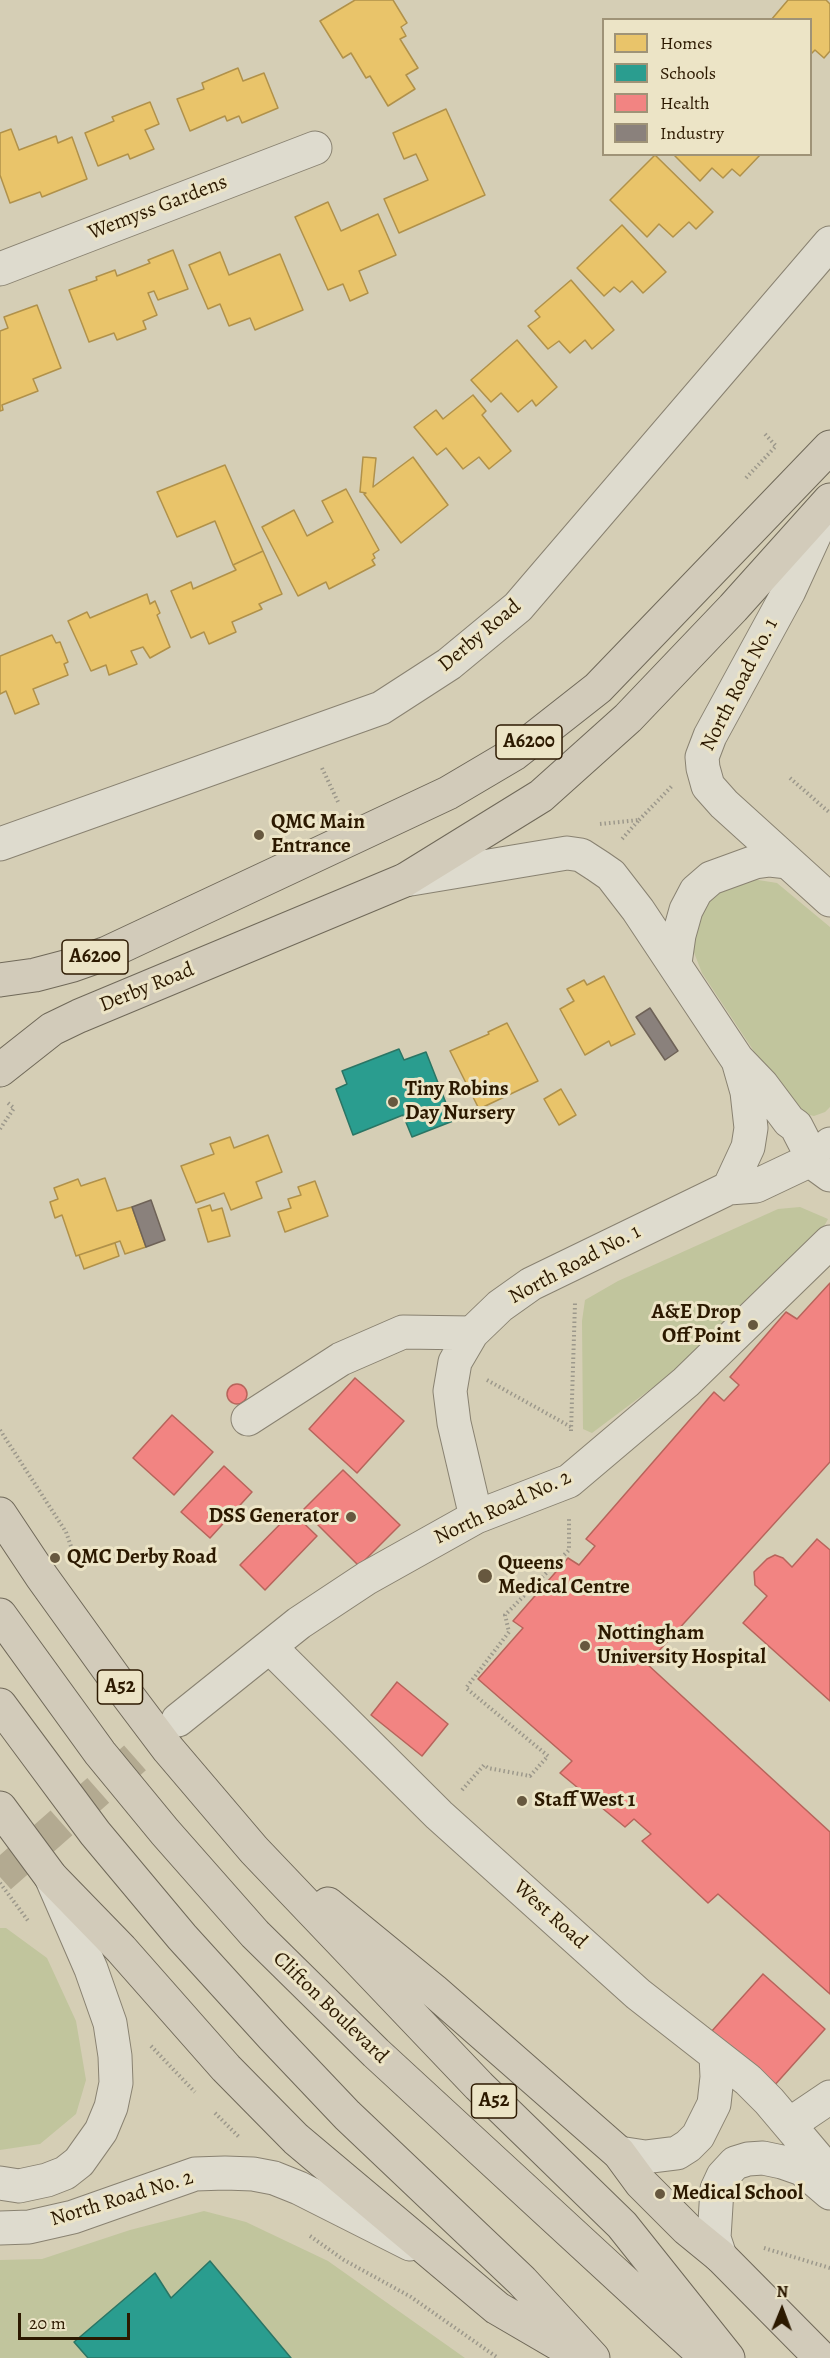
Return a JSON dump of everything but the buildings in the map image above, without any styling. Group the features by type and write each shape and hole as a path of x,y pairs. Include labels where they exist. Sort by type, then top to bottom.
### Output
{"main road":[{"name":"A6200","path":"0,980 44,973 107,953 448,793 514,754 598,688 830,447"},
{"name":"Derby Road","path":"0,1070 52,1029 79,1016 405,880 541,796 628,718 733,608 830,500"},
{"name":"A52","path":"0,1514 118,1684 168,1749 254,1850 479,2086 622,2225 728,2358"},
{"name":"Clifton Boulevard","path":"0,1615 100,1753 255,1935 376,2053 708,2358"},
{"path":"0,1705 95,1833 182,1937 242,2004 347,2115 522,2281 593,2358"},
{"path":"0,1808 51,1877 121,1949 226,2068 296,2139 442,2259 497,2308 583,2358"},
{"path":"254,1850 353,1922 619,2153 641,2183 687,2229 720,2256 821,2358"}],"street":[{"name":"Wemyss Gardens","path":"0,268 315,148"},
{"name":"Derby Road","path":"0,844 381,708 449,664 518,607 830,243"},
{"name":"North Road No. 1","path":"830,500 789,591 710,736 702,757 708,786 724,804 830,900"},
{"path":"405,880 554,854 582,855 610,875 675,963 737,1059 762,1085 825,1163"},
{"path":"675,963 686,910 696,891 711,878 755,862 770,860 788,862"},
{"path":"729,1188 748,1147 751,1128 747,1092 737,1059"},
{"path":"796,1126 814,1129 830,1126"},
{"name":"North Road No. 1","path":"476,1517 450,1407 451,1377 455,1362 472,1333 500,1306 531,1284 576,1261 729,1188 756,1186 825,1163"},
{"name":"North Road No. 2","path":"178,1720 299,1623 367,1578 476,1517 569,1481 686,1382 830,1242"},
{"path":"248,1419 341,1359 403,1332 472,1333"},
{"name":"West Road","path":"270,1647 439,1815 638,1994 748,2080 790,2124 818,2158 830,2178"},
{"name":"North Road No. 2","path":"0,2184 19,2186 47,2180 65,2173 79,2162 100,2131 111,2108 116,2083 110,2022 91,1969 51,1877"},
{"path":"619,2153 645,2157 677,2153 688,2146 698,2136 714,2104 717,2078 716,2056"},
{"path":"790,2124 830,2097"},
{"path":"720,2256 714,2238 717,2189 723,2176 735,2163 748,2158 782,2162 802,2169 830,2193"},
{"name":"North Road No. 2","path":"0,2228 29,2227 73,2217 195,2175 253,2174 274,2178 299,2188 442,2259"}],"path":[{"path":"306,735 341,809"},
{"path":"639,820 679,778"},
{"path":"790,778 830,813"},
{"path":"0,1128 14,1108 7,1101"},
{"path":"439,1815 484,1765 488,1768 530,1776 548,1756 466,1688 509,1632 505,1615 569,1550 576,1261"},
{"path":"455,1362 571,1427"},
{"path":"146,2041 201,2098"},
{"path":"209,2106 240,2138"},
{"path":"302,2231 344,2260 411,2297 498,2358"},
{"path":"757,2246 830,2268"}],"green space":[{"path":"752,879 777,883 830,927 830,1107 825,1112 814,1116 791,1107 702,973 693,950 694,932 708,900 722,887"},
{"path":"800,1207 828,1219 813,1247 684,1364 592,1433 583,1429 582,1321 585,1300 618,1281 778,1209"},
{"path":"0,1928 6,1928 47,1958 76,2021 86,2080 76,2114 40,2144 0,2150"},
{"path":"204,2211 246,2222 328,2261 465,2358 0,2358 0,2260 42,2259 130,2230"}],"tunnel":[{"path":"0,1877 178,1720"}],"place":[{"name":"QMC Main Entrance","path":"259,835"},
{"name":"Tiny Robins Day Nursery","path":"393,1102"},
{"name":"A&E Drop Off Point","path":"753,1325"},
{"name":"DSS Generator","path":"351,1517"},
{"name":"QMC Derby Road","path":"55,1558"},
{"name":"Queens Medical Centre","path":"485,1576"},
{"name":"Nottingham University Hospital","path":"585,1646"},
{"name":"Staff West 1","path":"522,1801"},
{"name":"Medical School","path":"660,2194"}]}
